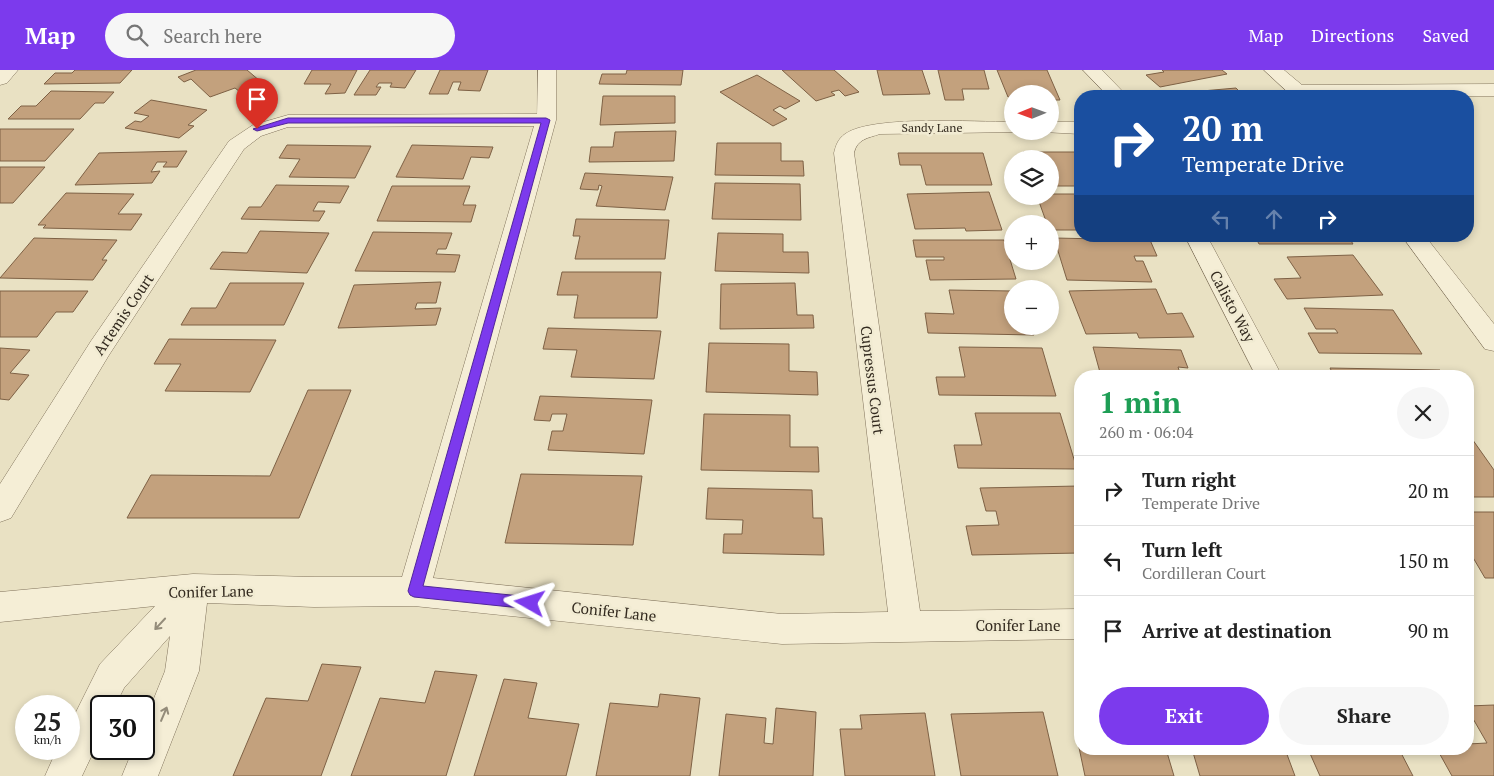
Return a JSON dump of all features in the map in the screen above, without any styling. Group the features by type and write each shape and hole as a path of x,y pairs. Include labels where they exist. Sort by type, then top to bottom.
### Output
{"street":[{"path":"0,79 9,70"},
{"path":"414,591 546,120 547,70"},
{"path":"1092,70 1112,90"},
{"path":"1273,70 1296,90"},
{"path":"1461,70 1491,92"},
{"path":"1474,92 1491,92"},
{"name":"Artemis Court","path":"0,509 100,348 230,153 245,136 257,129 288,121 546,120"},
{"name":"Sandy Lane","path":"854,137 878,128 1004,128"},
{"path":"1059,128 1074,128"},
{"name":"Cupressus Court","path":"854,137 846,144 844,153 906,626"},
{"name":"Calisto Way","path":"1199,242 1267,370"},
{"path":"1418,242 1494,342"},
{"path":"63,776 112,676 193,588"},
{"path":"140,776 182,671 193,588"},
{"name":"Conifer Lane","path":"0,607 193,588 314,592 414,591 782,629 1074,624"}],"building":[{"path":"75,70 132,70 120,83 44,84 55,73 72,73"},
{"path":"196,70 247,70 267,87 245,96 235,88 210,97 191,79 184,82 178,77"},
{"path":"312,70 357,70 345,93 325,94 331,84 304,84"},
{"path":"370,70 416,70 405,88 390,87 392,83 379,83 376,87 381,87 376,95 354,95"},
{"path":"440,70 488,70 480,91 458,90 461,82 453,82 448,94 429,94"},
{"path":"627,70 683,70 681,85 599,84 602,74 626,74"},
{"path":"782,70 834,70 859,92 845,96 839,90 831,92 835,95 816,101"},
{"path":"877,70 922,70 930,94 883,95"},
{"path":"938,70 984,70 989,89 962,89 964,100 945,100"},
{"path":"997,70 1047,70 1054,85 1004,85 1004,87"},
{"path":"1162,70 1222,70 1227,74 1160,87 1146,75 1164,72"},
{"path":"757,75 800,101 785,109 780,106 773,110 787,119 773,126 720,92"},
{"path":"1236,88 1238,90 1213,90"},
{"path":"51,91 114,92 104,103 95,103 80,119 8,119 21,106 36,106"},
{"path":"603,96 675,96 675,123 600,125"},
{"path":"151,100 207,110 188,125 194,126 179,138 125,128 135,121 141,122 149,116 134,113"},
{"path":"0,129 74,129 45,161 0,161"},
{"path":"676,131 674,161 589,162 591,147 613,147 615,132"},
{"path":"717,143 781,143 781,161 803,161 804,176 715,175"},
{"path":"287,145 371,146 355,178 289,177 300,159 279,158"},
{"path":"412,145 493,147 489,158 471,157 463,179 396,177"},
{"path":"187,151 177,167 163,167 167,162 157,162 151,172 160,171 152,183 75,185 99,153"},
{"path":"1059,152 1074,152 1074,186 1059,186"},
{"path":"898,153 983,153 992,185 926,185 921,165 900,165"},
{"path":"0,167 45,167 13,203 0,203"},
{"path":"585,173 673,177 665,210 596,206 602,186 599,185 598,190 580,189"},
{"path":"715,183 800,184 801,220 712,219"},
{"path":"276,185 349,186 340,203 318,202 313,211 325,211 319,221 241,219 249,207 261,207"},
{"path":"392,186 470,186 463,205 476,205 471,222 377,221"},
{"path":"989,192 1002,230 966,231 965,228 915,229 907,194"},
{"path":"66,193 134,194 118,214 142,214 131,230 43,228 46,225 38,225"},
{"path":"1059,194 1074,194 1074,230 1059,230 1059,215 1044,215 1040,205 1059,205"},
{"path":"576,219 669,220 665,259 575,259 580,236 573,236"},
{"path":"260,231 329,233 307,273 210,269 222,252 247,253"},
{"path":"373,232 452,233 446,249 438,249 436,254 460,255 455,272 355,271"},
{"path":"718,233 783,234 783,252 808,252 809,273 715,271"},
{"path":"34,238 117,240 102,260 107,260 93,280 0,278"},
{"path":"1059,238 1074,238 1074,242 1151,242 1157,256 1134,256 1136,261 1143,261 1152,282 1067,280 1059,254"},
{"path":"913,240 1004,240 1004,270 1013,270 1016,279 930,280 926,260 944,260 944,257 916,257"},
{"path":"1258,242 1352,242 1353,244 1259,244"},
{"path":"1353,255 1383,295 1287,299 1274,279 1301,278 1287,257"},
{"path":"562,272 661,272 657,318 574,318 578,295 557,295"},
{"path":"441,282 436,303 417,303 415,309 441,308 436,325 338,328 354,285"},
{"path":"230,283 304,283 284,325 181,325 191,308 216,308"},
{"path":"795,283 797,315 813,315 814,328 720,329 721,284"},
{"path":"1156,289 1167,314 1182,313 1194,337 1139,338 1137,333 1086,334 1069,291"},
{"path":"949,290 1004,291 1004,334 928,333 925,313 954,314"},
{"path":"0,291 88,291 73,312 56,312 37,337 0,337"},
{"path":"1304,308 1393,310 1422,354 1319,353 1308,333 1338,333 1335,329 1316,329"},
{"path":"548,328 661,331 654,379 571,377 577,350 543,349"},
{"path":"169,339 276,340 250,392 165,391 181,364 154,364"},
{"path":"709,343 789,344 789,371 817,372 818,395 706,392"},
{"path":"959,347 1042,348 1056,396 939,395 936,377 965,377"},
{"path":"1093,347 1181,350 1188,368 1178,367 1179,370 1099,370"},
{"path":"0,348 30,350 10,373 29,375 9,400 0,399"},
{"path":"1330,368 1440,370 1331,370"},
{"path":"308,390 351,390 299,518 127,518 151,475 270,476"},
{"path":"540,396 652,400 644,454 548,450 552,431 563,431 567,414 552,414 550,421 534,420"},
{"path":"975,413 1060,413 1074,459 1074,469 958,468 954,445 982,445"},
{"path":"704,414 790,415 790,447 818,447 819,472 701,470"},
{"path":"1474,442 1494,470 1494,497 1474,497"},
{"path":"521,474 642,476 633,545 505,543"},
{"path":"1074,486 1074,553 972,555 966,526 999,525 996,511 986,511 980,488"},
{"path":"708,488 812,490 813,518 822,518 824,555 723,553 724,534 742,534 743,520 706,519"},
{"path":"1474,512 1494,512 1494,578 1485,578 1474,559"},
{"path":"322,664 361,667 321,776 233,776 266,698 308,701"},
{"path":"435,671 477,675 446,776 351,776 380,698 425,703"},
{"path":"504,679 537,683 528,718 579,724 566,776 474,776"},
{"path":"660,694 700,698 690,776 596,776 610,703 658,707"},
{"path":"1494,705 1494,776 1452,776 1440,755 1474,755 1474,744 1487,743 1474,720 1474,706"},
{"path":"776,708 816,712 813,776 719,776 726,714 766,718 764,743 773,744"},
{"path":"1043,712 1058,776 961,776 951,714"},
{"path":"925,713 935,776 845,776 840,729 862,729 860,715"},
{"path":"1081,755 1168,755 1174,776 1085,776"},
{"path":"1194,755 1287,755 1295,776 1200,776"},
{"path":"1311,755 1402,755 1413,776 1320,776"}],"route":[{"path":"257,129 288,121 546,120 414,591 530,603"}]}
